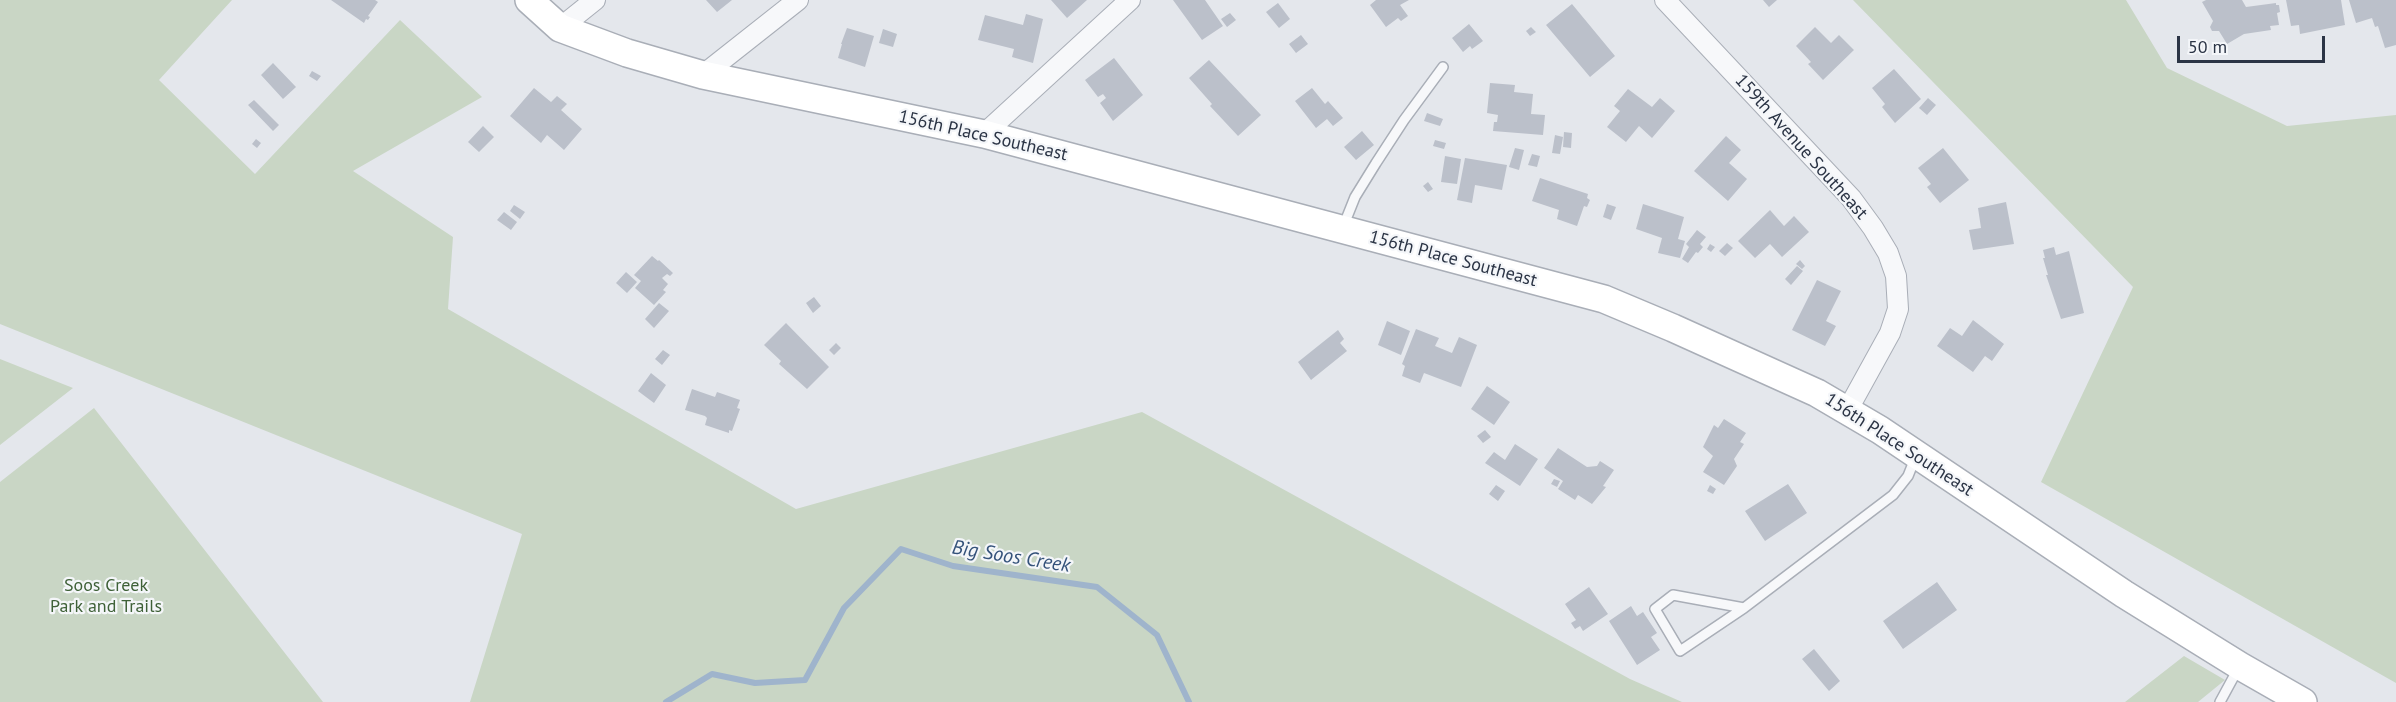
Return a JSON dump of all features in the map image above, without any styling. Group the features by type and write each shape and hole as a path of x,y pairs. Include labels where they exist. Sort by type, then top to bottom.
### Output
{"street":[{"name":"156th Place Southeast","path":"529,0 560,28 627,53 703,75 984,134 1604,299 1784,377 1847,411 1917,454 2124,594 2303,702"},
{"path":"560,28 595,0"},
{"path":"703,75 798,0"},
{"path":"984,134 1130,0"},
{"name":"159th Avenue Southeast","path":"1665,0 1851,198 1888,253 1896,276 1898,309 1890,333 1847,411"}],"lane":[{"path":"1342,229 1355,197 1376,163 1443,67"},
{"path":"1744,608 1673,595 1655,609 1680,651 1744,608 1893,495 1908,476 1917,454"},
{"path":"2220,702 2240,666"}],"green space":[{"path":"0,0 232,0 159,80 255,174 400,20 482,97 353,171 453,237 448,309 796,509 1142,412 1630,679 1682,702 470,702 522,534 0,324"},
{"path":"1853,0 2126,0 2167,68 2287,126 2396,115 2396,683 2041,482 2133,287"},
{"path":"0,359 73,388 0,445"},
{"name":"Soos Creek Park and Trails","path":"94,408 323,702 0,702 0,482"},
{"path":"2184,656 2225,680 2198,702 2125,702"}],"building":[{"path":"331,0 375,0 378,2 364,23"},
{"path":"706,0 732,0 717,12"},
{"path":"1051,0 1087,0 1067,18"},
{"path":"1173,0 1205,0 1223,26 1202,40"},
{"path":"1376,0 1409,0 1400,5 1408,16 1401,21 1398,18 1386,27 1370,5"},
{"path":"1763,0 1777,0 1769,7"},
{"path":"2242,0 2246,7 2276,3 2279,5 2280,12 2277,13 2279,25 2270,26 2271,30 2244,34 2227,44 2219,31 2212,31 2210,27 2213,21 2202,2"},
{"path":"2286,0 2341,0 2345,25 2300,34 2299,25 2291,26"},
{"path":"2349,0 2396,0 2396,45 2385,48 2378,26 2375,27 2372,18 2356,23"},
{"path":"1278,3 1290,19 1279,28 1266,12"},
{"path":"1572,4 1615,56 1590,77 1546,25"},
{"path":"1230,13 1236,20 1227,27 1221,19"},
{"path":"1026,14 1043,19 1033,63 1012,57 1014,49 978,40 985,15 1023,25"},
{"path":"1469,24 1483,41 1472,49 1470,46 1463,52 1452,38"},
{"path":"1531,27 1536,32 1530,36 1526,31"},
{"path":"1815,27 1831,43 1839,35 1854,50 1823,80 1796,46"},
{"path":"847,28 874,36 865,67 838,58"},
{"path":"883,29 897,34 893,47 879,43"},
{"path":"1301,35 1308,44 1296,53 1289,44"},
{"path":"1114,58 1143,95 1113,121 1100,103 1106,98 1103,94 1098,97 1085,80"},
{"path":"1209,60 1261,115 1238,136 1210,106 1212,104 1189,78"},
{"path":"273,63 296,87 283,99 261,75"},
{"path":"1894,69 1921,99 1895,123 1882,107 1885,104 1872,88"},
{"path":"312,71 321,76 317,81 309,76"},
{"path":"1490,83 1515,85 1514,92 1533,94 1531,114 1545,115 1543,135 1493,131 1498,115 1487,113"},
{"path":"534,88 551,102 557,96 567,104 561,110 582,129 564,150 547,135 541,143 510,116"},
{"path":"1312,88 1325,104 1328,101 1343,118 1333,126 1327,119 1316,128 1295,101"},
{"path":"1628,89 1652,107 1660,98 1675,111 1652,138 1639,126 1626,142 1607,127 1620,111 1614,106"},
{"path":"1928,98 1936,105 1927,115 1919,108"},
{"path":"254,100 279,125 273,131 248,105"},
{"path":"1427,113 1443,119 1440,126 1424,121"},
{"path":"483,126 494,137 479,152 468,142"},
{"path":"1362,131 1374,145 1356,160 1344,147"},
{"path":"1564,132 1572,133 1571,148 1563,147"},
{"path":"1555,135 1563,137 1560,154 1552,153"},
{"path":"1726,136 1741,150 1729,163 1747,179 1728,201 1694,171"},
{"path":"256,139 261,143 257,148 252,144"},
{"path":"1435,140 1446,143 1444,149 1433,146"},
{"path":"1515,148 1524,150 1519,170 1509,167"},
{"path":"1943,148 1969,180 1940,203 1927,187 1931,184 1918,168"},
{"path":"1532,154 1540,156 1537,167 1528,165"},
{"path":"1445,156 1461,159 1457,184 1441,182"},
{"path":"1465,158 1507,165 1502,190 1475,185 1472,203 1457,200"},
{"path":"1540,178 1588,194 1587,198 1590,200 1587,207 1584,206 1577,226 1557,219 1559,210 1532,201"},
{"path":"1428,182 1433,189 1428,192 1423,186"},
{"path":"2006,202 2014,244 1973,250 1969,230 1981,228 1978,208"},
{"path":"1607,204 1616,207 1611,220 1603,217"},
{"path":"1643,204 1684,217 1678,239 1685,241 1680,258 1658,253 1662,238 1636,229"},
{"path":"514,205 525,212 520,219 510,211"},
{"path":"1770,210 1784,226 1794,216 1809,232 1782,257 1770,244 1755,258 1738,241"},
{"path":"504,212 517,222 511,230 497,220"},
{"path":"1697,230 1706,237 1700,244 1703,247 1688,263 1682,259 1689,247 1686,244"},
{"path":"1727,243 1733,248 1725,256 1719,251"},
{"path":"1710,244 1715,247 1711,252 1707,249"},
{"path":"2054,247 2056,255 2069,251 2084,313 2061,319 2046,275 2048,275 2043,258 2045,258 2043,250"},
{"path":"652,256 673,273 662,278 668,284 663,290 666,292 654,305 635,288 641,281 634,275"},
{"path":"1800,260 1805,266 1802,269 1796,264"},
{"path":"1797,266 1803,271 1791,285 1785,279"},
{"path":"626,272 637,282 627,293 616,283"},
{"path":"1817,280 1841,291 1826,321 1836,326 1825,346 1792,330"},
{"path":"814,297 821,306 813,313 806,303"},
{"path":"659,303 669,311 654,328 645,319"},
{"path":"1973,320 2004,344 1992,361 1985,356 1973,372 1937,346 1950,328 1962,336"},
{"path":"1387,321 1410,331 1401,355 1378,345"},
{"path":"786,323 829,367 807,389 779,364 781,361 764,345"},
{"path":"1416,329 1439,338 1435,346 1452,353 1459,337 1477,345 1461,387 1424,373 1420,383 1402,376 1405,366 1402,364"},
{"path":"1338,330 1344,339 1340,343 1347,351 1311,380 1298,362"},
{"path":"836,343 841,348 834,355 829,350"},
{"path":"663,350 670,355 662,365 655,359"},
{"path":"651,373 666,385 654,403 638,391"},
{"path":"1487,386 1510,402 1494,425 1471,409"},
{"path":"692,389 715,397 717,392 740,400 737,408 740,409 732,431 729,430 729,433 705,425 707,418 705,416 685,410"},
{"path":"1724,419 1746,433 1740,442 1744,444 1734,459 1737,466 1724,485 1703,472 1713,456 1703,447 1714,425 1718,428"},
{"path":"1485,430 1491,437 1483,443 1477,436"},
{"path":"1515,444 1538,459 1520,486 1485,463 1494,452 1505,460"},
{"path":"1558,448 1587,467 1597,466 1600,461 1614,470 1603,486 1606,487 1592,504 1578,495 1575,500 1558,489 1563,481 1544,468"},
{"path":"1554,479 1560,481 1557,487 1551,484"},
{"path":"1788,484 1807,513 1765,541 1745,511"},
{"path":"1496,485 1505,491 1498,501 1489,494"},
{"path":"1710,485 1716,489 1713,494 1707,491"},
{"path":"1937,582 1957,610 1903,649 1883,621"},
{"path":"1589,587 1608,614 1583,631 1580,626 1575,629 1571,623 1576,620 1565,604"},
{"path":"1631,606 1637,616 1643,612 1657,633 1651,637 1660,650 1637,665 1609,621"},
{"path":"1814,649 1840,681 1829,691 1802,659"}],"waterway":[{"name":"Big Soos Creek","path":"666,702 712,674 755,683 805,680 844,608 901,549 953,566 1097,587 1157,635 1189,702"}]}
